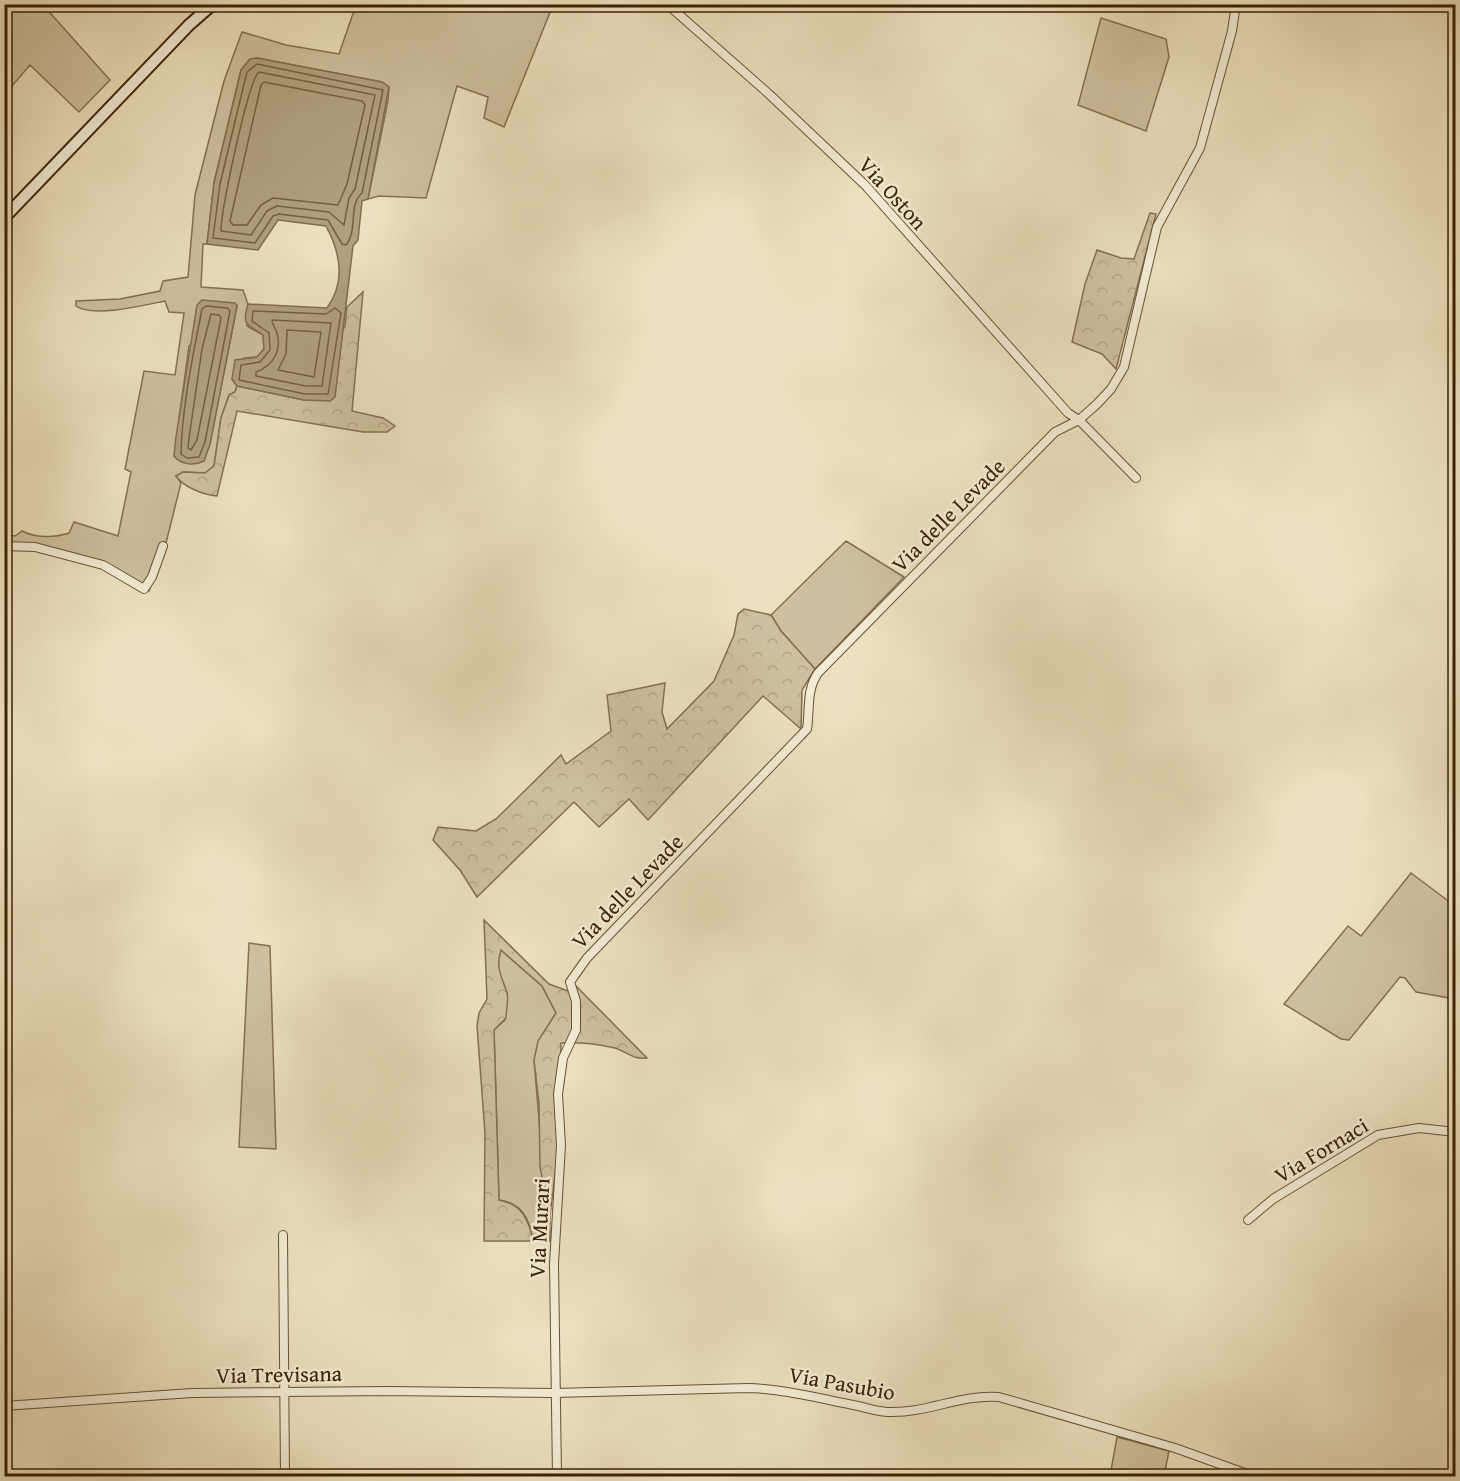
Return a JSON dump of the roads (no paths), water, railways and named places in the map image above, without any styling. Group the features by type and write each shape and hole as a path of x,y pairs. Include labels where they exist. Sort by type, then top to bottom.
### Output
{"main road":[{"path":"4,218 189,25 213,4"}],"street":[{"name":"Via Oston","path":"667,4 770,95 865,185 1068,413 1079,420"},
{"name":"Via delle Levade","path":"571,986 572,978 587,958 807,729 811,682 818,673 1055,432 1079,420 1111,389 1124,368 1157,227 1200,148 1232,31 1236,4"},
{"path":"1079,420 1136,478"},
{"path":"4,546 35,547 103,565 144,589 152,577 163,546"},
{"name":"Via Murari","path":"558,1476 554,1264 561,1145 558,1094 563,1058 576,1030 576,1001 571,986"},
{"name":"Via Fornaci","path":"1248,1220 1273,1199 1378,1135 1419,1128 1455,1132"},
{"path":"244,1476 285,1475 283,1235"},
{"name":"Via Pasubio","path":"555,1394 769,1388 888,1412 932,1409 967,1397 999,1397 1175,1448 1253,1476"},
{"name":"Via Trevisana","path":"4,1406 192,1393 286,1391 555,1394"}],"water":[{"path":"257,58 382,82 389,87 368,199 362,201 358,240 353,246 335,397 330,401 304,400 237,386 232,379 235,360 257,357 264,349 263,335 247,324 245,317 248,304 327,308 337,288 339,277 335,246 326,226 278,220 258,250 207,244 214,183 241,70 250,59"},
{"path":"202,300 235,303 237,306 210,444 204,461 188,464 174,456 197,305"}]}
